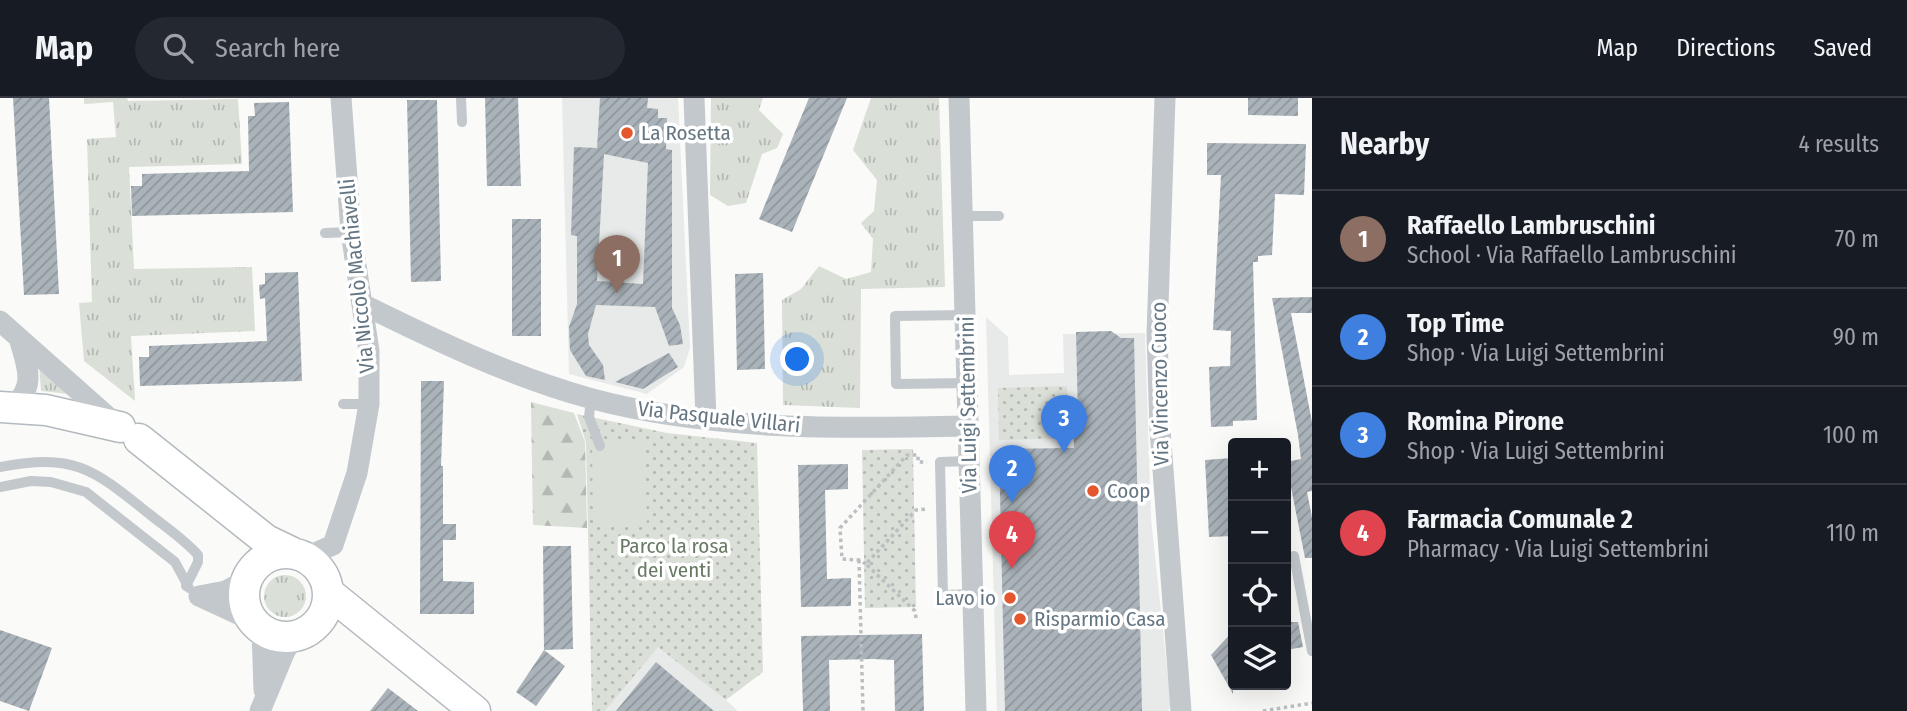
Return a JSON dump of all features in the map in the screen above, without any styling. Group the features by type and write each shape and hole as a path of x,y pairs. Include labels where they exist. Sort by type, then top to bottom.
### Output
{"main road":[{"path":"6,407 47,410 130,433 266,540 299,555 322,572 329,593 475,711"},
{"path":"233,515 246,540 250,574 244,601 258,625 272,635 302,633 338,622 365,624"},
{"path":"250,574 277,553 299,555"},
{"path":"302,633 324,614 329,593"}],"street":[{"name":"Via Niccolò Machiavelli","path":"299,555 333,545 360,463 369,404 369,351 351,232 341,98"},
{"path":"694,98 706,419"},
{"name":"Via Luigi Settembrini","path":"959,98 976,711"},
{"name":"Via Vincenzo Cuoco","path":"1165,98 1157,335 1164,506 1181,711"},
{"name":"Via Pasquale Villari","path":"364,305 488,363 591,398 661,414 804,426 968,426"},
{"path":"0,321 130,433"},
{"path":"6,407 24,396 29,382 20,341"},
{"path":"193,591 226,591 250,574"},
{"path":"193,591 258,625 265,666 262,707"},
{"path":"262,707 285,651 302,633"}],"lane":[{"path":"461,98 462,122"},
{"path":"963,216 999,216"},
{"path":"325,233 351,232"},
{"path":"966,315 895,316 896,384 968,383"},
{"path":"591,398 589,417 600,446"},
{"path":"342,404 369,404"},
{"path":"29,461 31,481"},
{"path":"0,467 29,461 75,465 110,482 198,555 193,591"},
{"path":"968,461 940,462 940,509 943,595 972,594"},
{"path":"0,487 31,481 65,484 86,492 175,562 193,591"},
{"path":"1294,555 1312,651"}],"path":[{"path":"916,618 915,611 859,559 842,559 840,528 907,455 918,455 918,462 940,462"},
{"path":"866,565 916,510 940,509"},
{"path":"859,559 863,711"},
{"path":"1263,711 1312,703"}],"shaded area":[{"path":"562,98 678,98 690,348 684,367 647,394 569,374"},
{"path":"986,317 1008,337 1009,375 1064,373 1063,334 1145,333 1151,518 1171,706 1168,711 997,711"},
{"path":"658,646 726,700 738,711 605,711"}],"green space":[{"path":"84,98 127,98 128,101 238,99 242,164 129,167 134,269 252,267 255,331 131,336 135,401 84,361 79,303 92,302 87,139 116,137 113,102 84,104"},
{"path":"711,98 763,98 759,110 783,134 777,148 762,154 746,203 728,206 710,195"},
{"path":"871,98 939,98 945,287 861,289 860,408 783,405 782,300 801,289 819,266 846,279 871,272 873,239 861,223 874,211 877,180 853,150"},
{"path":"39,362 78,395 41,391"},
{"path":"1067,386 1068,438 999,440 998,388"},
{"path":"531,402 574,413 585,442 587,528 533,525"},
{"name":"Parco la rosa dei venti","path":"577,414 667,433 757,443 763,672 726,700 658,647 605,711 592,711 586,443"},
{"path":"645,440 647,525 593,525 592,441"},
{"path":"913,449 916,607 865,608 862,450"},
{"path":"285,575 300,581 306,596 300,611 285,617 270,611 264,596 270,581"}],"building":[{"path":"13,98 49,98 59,294 24,295"},
{"path":"485,98 518,98 521,186 487,186"},
{"path":"600,98 648,98 647,108 658,109 658,118 667,118 666,149 672,150 672,308 680,325 683,344 669,346 655,307 596,305 588,334 589,345 603,365 605,380 586,376 570,350 569,327 577,304 577,236 571,235 574,147 597,148","holes":["604,154 648,163 643,284 597,281"]},
{"path":"809,98 847,98 792,232 759,219"},
{"path":"1248,98 1298,98 1298,116 1248,115"},
{"path":"407,100 437,100 441,281 411,282"},
{"path":"289,102 293,212 132,216 131,186 142,186 142,174 249,171 248,116 255,116 254,103"},
{"path":"1207,143 1306,144 1304,195 1275,194 1272,255 1258,256 1258,262 1253,262 1257,420 1233,421 1233,426 1211,427 1209,367 1230,366 1231,331 1213,330 1221,175 1207,175"},
{"path":"512,219 541,219 541,336 512,336"},
{"path":"298,272 302,381 140,386 139,357 149,357 149,346 267,341 265,298 260,299 259,285 265,284 265,273"},
{"path":"763,273 765,369 737,370 735,274"},
{"path":"1312,297 1312,313 1291,313 1312,422 1312,491 1307,492 1312,517 1312,558 1305,558 1291,487 1291,461 1301,459 1272,298"},
{"path":"1111,331 1121,338 1134,338 1142,711 1005,711 999,449 1074,448 1073,417 1078,417 1076,332"},
{"path":"669,353 678,367 643,389 615,382"},
{"path":"421,381 444,381 441,466 443,524 456,524 456,540 443,540 443,581 474,582 474,614 420,614"},
{"path":"1228,458 1228,536 1209,537 1205,460"},
{"path":"848,464 848,489 825,490 827,579 851,578 851,606 801,607 798,465"},
{"path":"543,546 571,546 573,649 544,650"},
{"path":"1291,622 1298,622 1303,647 1291,649"},
{"path":"0,630 52,648 29,711 0,701"},
{"path":"922,634 924,711 895,711 894,660 872,659 829,660 830,711 803,711 801,636"},
{"path":"1228,636 1228,685 1211,655"},
{"path":"544,650 565,666 536,706 516,692"},
{"path":"656,662 714,711 616,711"},
{"path":"388,688 418,711 370,711"}],"place":[{"name":"La Rosetta","path":"627,133"},
{"name":"Raffaello Lambruschini","path":"617,293"},
{"name":"Romina Pirone","path":"1064,453"},
{"name":"Coop","path":"1093,491"},
{"name":"Top Time","path":"1012,503"},
{"name":"Farmacia Comunale 2","path":"1012,569"},
{"name":"Lavo io","path":"1010,598"},
{"name":"Risparmio Casa","path":"1020,619"}]}
